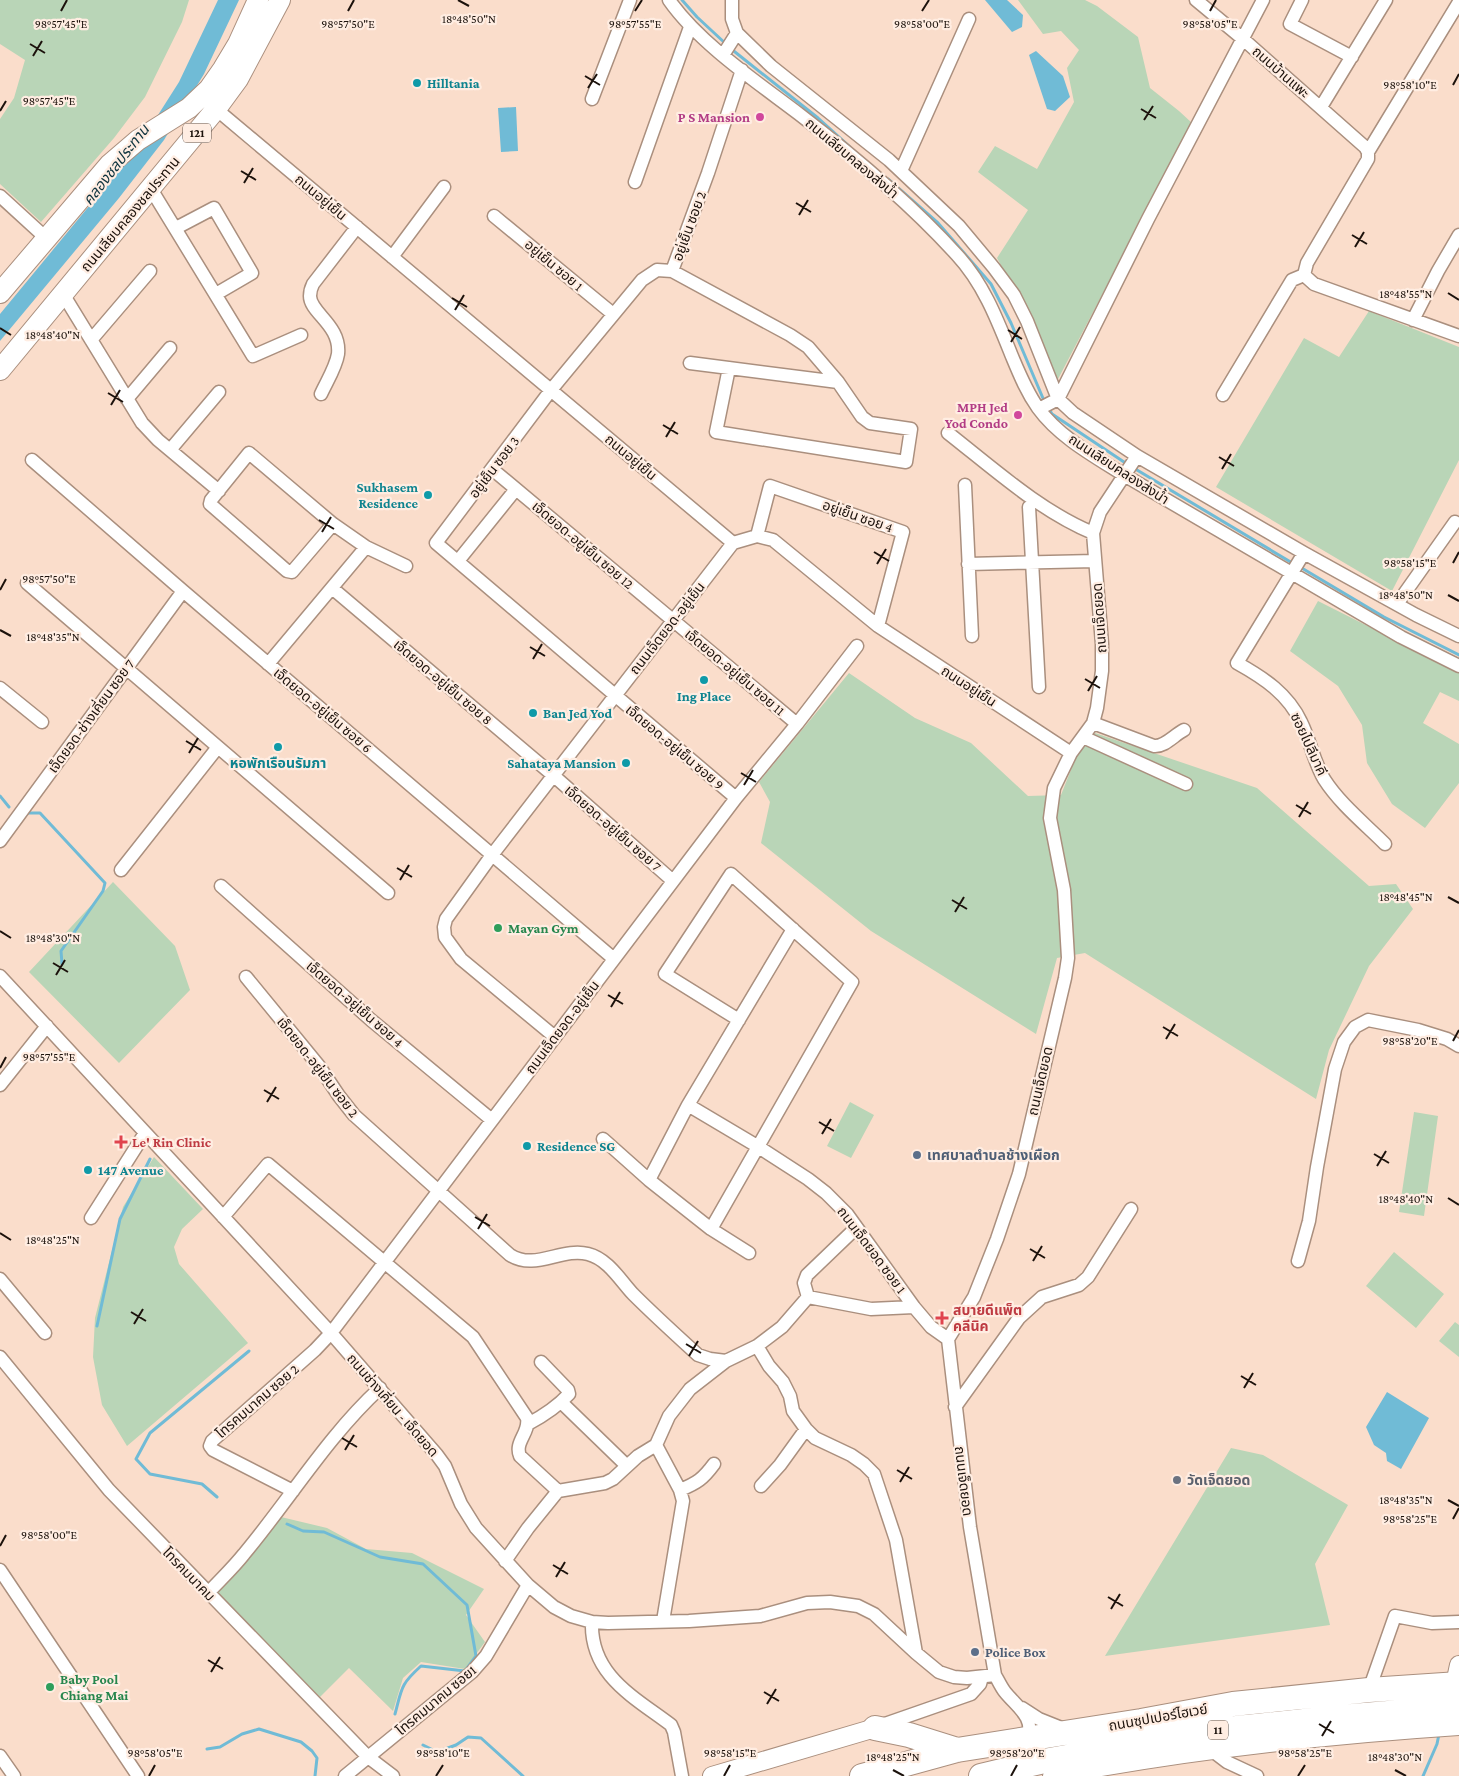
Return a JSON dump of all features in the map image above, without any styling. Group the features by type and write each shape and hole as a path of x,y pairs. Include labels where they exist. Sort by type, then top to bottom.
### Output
{"highway":[{"name":"ถนนซุปเปอร์ไฮเวย์","path":"862,1776 957,1750 1233,1704 1369,1690 1458,1685"},
{"name":"ถนนซุปเปอร์ไฮเวย์","path":"981,1776 1044,1761 1217,1730 1341,1717 1458,1685"},
{"path":"875,1728 909,1735 957,1750"}],"main road":[{"name":"ถนนเลียบคลองชลประทาน","path":"0,370 151,189 208,104 258,0"},
{"name":"ถนนเลียบคลองชลประทาน","path":"0,293 110,164 123,152 138,140 189,108 208,104 238,79 280,0"},
{"path":"1052,1776 1210,1749 1283,1740 1459,1726"},
{"path":"712,1776 875,1728"}],"street":[{"path":"592,99 630,0"},
{"name":"ถนนเลียบคลองส่งน้ำ","path":"668,0 690,27 723,55 842,147 884,183 923,218 959,257 987,296 1025,386 1039,409 1055,426 1080,447 1124,475 1401,637 1459,666"},
{"path":"723,55 737,33 732,19 732,0"},
{"path":"1196,0 1243,39 1263,0"},
{"path":"1302,0 1290,24 1352,57"},
{"path":"1322,107 1352,57 1381,2"},
{"path":"1304,275 1307,263 1368,159 1368,152 1459,2"},
{"path":"900,171 970,20"},
{"path":"635,182 690,27"},
{"name":"ถนนเลียบคลองส่งน้ำ","path":"737,33 771,66 900,171 959,226 1014,295 1027,321 1058,399 1073,414 1137,456 1304,553 1459,636"},
{"name":"ถนนบ้านแพะ","path":"1058,399 1148,219 1243,39 1322,107 1368,152"},
{"name":"อยู่เย็น ซอย 2","path":"551,390 642,280 657,270 672,271 708,174 742,70"},
{"name":"ถนนอยู่เย็น","path":"208,104 733,543"},
{"path":"392,257 444,187"},
{"path":"151,189 253,356 301,336"},
{"path":"0,196 46,238"},
{"path":"176,228 214,208 252,273 216,294"},
{"name":"อยู่เย็น ซอย 1","path":"494,216 613,314"},
{"path":"321,394 338,355 337,341 329,324 311,303 309,294 313,284 357,227"},
{"path":"1413,320 1459,235"},
{"path":"91,340 150,271"},
{"path":"672,271 790,335 808,347 838,382 862,417 870,423 911,429 906,462 716,432 728,368"},
{"path":"1304,275 1314,284 1459,336"},
{"path":"1223,395 1292,280 1304,275"},
{"path":"63,294 142,423 170,450 219,491"},
{"path":"127,399 170,348"},
{"path":"690,363 838,382"},
{"name":"อยู่เย็น ซอย 3","path":"436,542 551,390"},
{"path":"170,450 219,392"},
{"path":"1039,409 1058,399"},
{"path":"948,434 1033,498 1072,524 1093,533"},
{"path":"333,524 292,572 287,571 210,504 211,500 249,453 333,524 366,547 406,566"},
{"name":"ถนนเจ็ดยอด","path":"1026,1739 1030,1732 1028,1719 1018,1705 988,1676 948,1339 974,1297 997,1240 1019,1174 1065,978 1068,958 1064,890 1050,818 1054,788 1070,753 1093,723 1102,671 1102,644 1093,533 1100,512 1137,456"},
{"name":"เจ็ดยอด-อยู่เย็น ซอย 6","path":"32,460 614,959"},
{"name":"เจ็ดยอด-อยู่เย็น ซอย 12","path":"492,469 673,620"},
{"path":"965,485 972,636"},
{"name":"อยู่เย็น ซอย 4","path":"757,536 770,486 903,532 878,626"},
{"path":"458,561 516,489"},
{"path":"1029,506 1038,687"},
{"path":"1397,604 1455,522"},
{"name":"ถนนอยู่เย็น","path":"757,536 773,540 878,626 1070,753"},
{"path":"733,543 757,536"},
{"name":"เจ็ดยอด-อยู่เย็น ซอย 9","path":"436,542 736,798"},
{"name":"ถนนเจ็ดยอด-อยู่เย็น","path":"555,1037 461,959 445,937 444,927 446,919 492,855 733,543"},
{"path":"268,664 366,547"},
{"path":"1292,574 1304,553"},
{"path":"968,564 1095,560"},
{"name":"ซอยไปลีมาคี","path":"1292,574 1237,663 1261,677 1284,695 1301,721 1324,778 1343,802 1385,844"},
{"path":"27,583 388,893"},
{"name":"เจ็ดยอด-อยู่เย็น ซอย 8","path":"332,588 554,776"},
{"name":"เจ็ดยอด-ช่างเคี่ยน ซอย 7","path":"0,841 183,591"},
{"name":"เจ็ดยอด-อยู่เย็น ซอย 11","path":"673,620 798,724"},
{"name":"ถนนเจ็ดยอด-อยู่เย็น","path":"331,1333 736,798 798,724 857,646"},
{"path":"0,688 42,722"},
{"path":"1093,723 1159,747 1184,730"},
{"path":"1083,737 1186,784"},
{"path":"121,870 218,747"},
{"name":"เจ็ดยอด-อยู่เย็น ซอย 7","path":"554,776 673,881"},
{"path":"711,1229 852,982 731,874 665,974 739,1020"},
{"name":"เจ็ดยอด-อยู่เย็น ซอย 4","path":"221,886 371,1020 492,1120"},
{"path":"649,1180 688,1105 793,929"},
{"name":"ถนนช่างเคี่ยน - เจ็ดยอด","path":"0,976 380,1388 445,1466 461,1504 476,1528 528,1585 559,1610 571,1616 592,1622 608,1623 760,1616 807,1602 830,1602 858,1606 874,1614 939,1672 949,1676 967,1678 988,1676"},
{"name":"เจ็ดยอด-อยู่เย็น ซอย 2","path":"246,977 319,1066 354,1115 510,1255 518,1260 527,1261 578,1252 600,1258 632,1294 698,1354 705,1358 726,1361"},
{"path":"1298,1261 1309,1221 1335,1069 1344,1042 1355,1026 1368,1020 1418,1030 1447,1039 1459,1046"},
{"path":"0,1084 47,1026"},
{"name":"ถนนเจ็ดยอด ซอย 1","path":"688,1105 757,1146 826,1193 847,1214 914,1307 931,1327 948,1339"},
{"path":"91,1218 145,1133"},
{"path":"603,1139 649,1180 711,1229 749,1253"},
{"path":"224,1217 268,1164 473,1337 527,1418 528,1424"},
{"path":"955,1407 1018,1318 1042,1297 1079,1285 1088,1277 1131,1209"},
{"path":"808,1297 804,1283 808,1275 856,1228"},
{"path":"0,1279 45,1333"},
{"path":"808,1297 871,1308 914,1307"},
{"path":"505,1561 528,1528 558,1491 605,1483 613,1479 638,1456 656,1445 669,1416 690,1389 726,1361 757,1346 782,1328 808,1297"},
{"name":"โทรคมนาคม ซอย 2","path":"293,1491 213,1450 210,1446 212,1441 315,1350 331,1333"},
{"path":"757,1346 769,1366 783,1382 790,1396 793,1411 806,1429 815,1438 851,1455 874,1474 896,1540 916,1653"},
{"name":"โทรคมนาคม","path":"0,1357 109,1490 368,1757 393,1776"},
{"path":"542,1362 568,1390 569,1394 545,1415 528,1424 517,1450 520,1456 558,1491"},
{"path":"208,1593 243,1556 338,1432 360,1406 380,1388"},
{"path":"562,1402 628,1466"},
{"path":"761,1486 780,1465 806,1429"},
{"path":"656,1445 680,1490 683,1501 663,1621"},
{"path":"680,1490 695,1484 703,1478 714,1464"},
{"path":"0,1570 138,1776"},
{"name":"โทรคมนาคม ซอย1","path":"345,1776 472,1672 486,1656 528,1585"},
{"path":"1369,1690 1395,1616 1432,1623 1459,1622"},
{"path":"592,1622 592,1638 595,1649 606,1670 616,1683 671,1726 674,1732 682,1776"},
{"path":"875,1728 971,1694 988,1676"},
{"name":"ถนนเจ็ดยอด","path":"1018,1705 1039,1719 1060,1728 1077,1731"},
{"path":"1210,1749 1227,1762 1257,1776"},
{"path":"0,1756 14,1776"}],"green space":[{"path":"0,0 189,0 182,22 145,97 114,138 41,222 0,184 0,119 14,98 25,60 0,44"},
{"path":"1018,0 1085,0 1097,6 1138,37 1150,88 1192,123 1057,381 1029,316 997,258 1028,210 978,172 995,146 1037,169 1074,102 1067,68 1079,50 1061,31 1043,34"},
{"path":"1369,311 1459,347 1459,460 1392,591 1216,487 1304,338 1339,357"},
{"path":"1318,601 1459,672 1459,701 1440,692 1423,723 1459,744 1459,783 1425,828 1392,804 1367,763 1362,725 1338,686 1290,651"},
{"path":"849,673 915,718 971,743 1028,796 1061,795 1076,757 1095,733 1257,788 1369,886 1396,884 1413,909 1369,966 1329,1050 1316,1099 1085,953 1057,958 1036,1034 871,931 761,843 770,802 759,782"},
{"path":"113,882 175,946 190,990 119,1063 29,972"},
{"path":"850,1102 874,1115 851,1158 827,1146"},
{"path":"1414,1112 1438,1116 1424,1216 1399,1212"},
{"path":"154,1157 203,1209 182,1229 174,1247 179,1264 248,1343 127,1446 102,1405 93,1357 95,1318 123,1207"},
{"path":"1394,1252 1444,1294 1416,1328 1366,1286"},
{"path":"1455,1322 1459,1325 1459,1357 1439,1341"},
{"path":"1231,1448 1263,1455 1348,1505 1315,1564 1330,1625 1105,1656"},
{"path":"281,1517 327,1528 366,1549 412,1553 484,1589 466,1615 485,1642 465,1669 421,1662 403,1678 393,1711 349,1668 320,1697 214,1592"}],"water":[{"path":"218,0 239,0 204,74 164,140 119,198 0,341 0,314 137,148 179,82"},
{"path":"985,0 1007,0 1023,15 1022,27 1012,32"},
{"path":"1036,51 1063,76 1070,97 1055,111 1047,109 1029,55"},
{"path":"516,107 518,151 501,152 498,108"},
{"path":"1387,1392 1429,1418 1401,1469 1387,1461 1386,1453 1374,1445 1366,1427"}],"waterway":[{"path":"682,0 726,44"},
{"path":"730,48 818,118 849,146"},
{"path":"888,179 938,223 991,284 1011,323 1045,403"},
{"path":"1049,409 1052,414 1127,464"},
{"path":"1132,467 1294,564"},
{"path":"1300,567 1384,617 1459,655"},
{"path":"0,796 9,807"},
{"path":"26,813 40,813 105,883 103,891 61,951 62,964"},
{"path":"97,1326 120,1219 150,1159"},
{"path":"217,1497 202,1484 150,1474 136,1459 150,1433 249,1351"},
{"path":"287,1524 303,1531 324,1532 380,1557 423,1564 467,1605 476,1656 465,1671 421,1666 405,1683 395,1714"},
{"path":"207,1749 220,1747 242,1734 259,1729 301,1742 312,1751 317,1758 315,1776"},
{"path":"1423,1776 1437,1744 1439,1734"},
{"path":"423,1745 437,1752 456,1745 468,1737 481,1738 523,1776"}],"place":[{"name":"Hilltania","path":"417,83"},
{"name":"P S Mansion","path":"760,117"},
{"name":"MPH Jed Yod Condo","path":"1018,415"},
{"name":"Sukhasem Residence","path":"428,495"},
{"name":"Ing Place","path":"704,680"},
{"name":"Ban Jed Yod","path":"533,713"},
{"name":"หอพักเรือนรัมภา","path":"278,747"},
{"name":"Sahataya Mansion","path":"626,763"},
{"name":"Mayan Gym","path":"498,928"},
{"name":"Le' Rin Clinic","path":"121,1142"},
{"name":"Residence SG","path":"527,1146"},
{"name":"เทศบาลตำบลช้างเผือก","path":"917,1155"},
{"name":"147 Avenue","path":"88,1170"},
{"name":"สบายดีแพ็ต คลีนิค","path":"942,1318"},
{"name":"วัดเจ็ดยอด","path":"1177,1480"},
{"name":"Police Box","path":"975,1652"},
{"name":"Baby Pool Chiang Mai","path":"50,1687"}],"water label":[{"name":"คลองชลประทาน","path":"116,165"}]}
